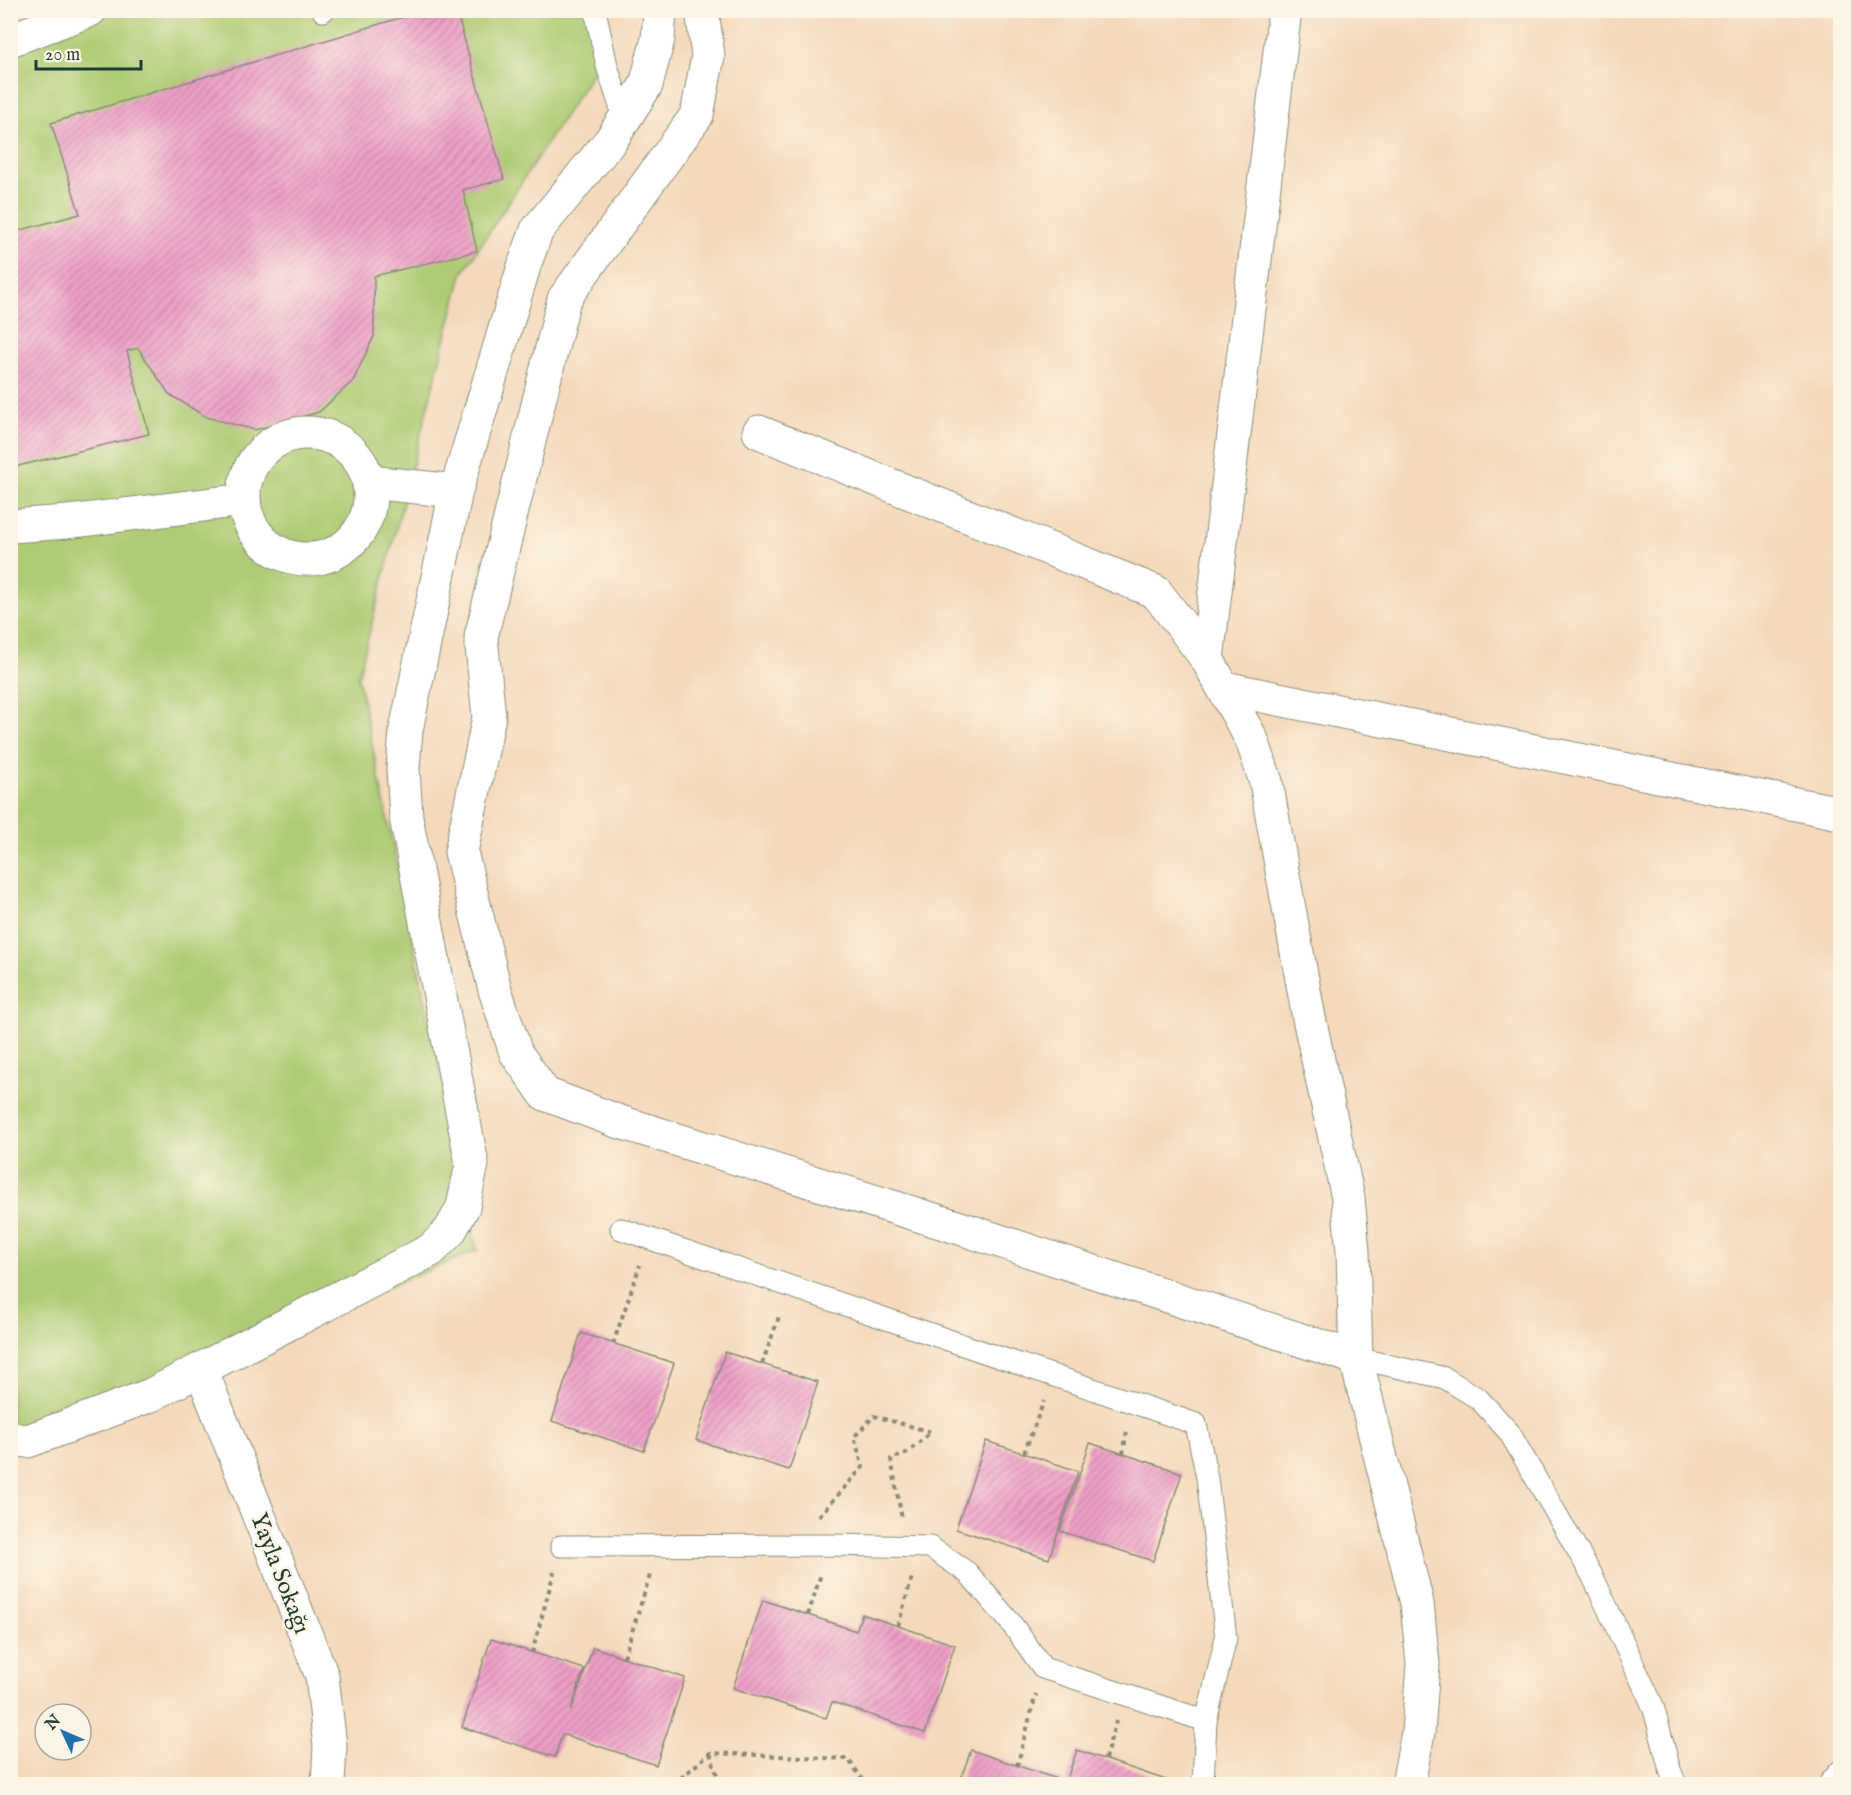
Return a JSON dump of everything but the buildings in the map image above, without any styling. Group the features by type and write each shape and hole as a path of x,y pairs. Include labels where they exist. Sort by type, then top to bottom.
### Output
{"street":[{"path":"10,40 90,10"},
{"path":"10,1438 28,1441 151,1395 431,1250 450,1231 463,1207 472,1164 406,817 403,768 406,730 456,491 525,263 537,230 611,140 646,85 658,39 660,10"},
{"path":"702,10 708,56 697,115 564,299 481,637 489,717 461,852 495,990 516,1053 545,1094 617,1121 960,1228 1356,1358"},
{"path":"1207,659 1285,10"},
{"path":"759,432 1156,592 1207,659 1252,740 1266,782 1309,1018 1348,1198 1353,1251 1356,1358 1417,1603 1423,1664 1418,1733 1408,1785"},
{"path":"309,433 329,436 347,447 361,462 369,482 370,502 365,522 353,539 336,552 317,559 295,558 276,551 260,538 249,520 244,500 246,479 255,460 270,445 288,436 309,433"},
{"path":"369,482 456,491"},
{"path":"10,526 67,522 244,500"},
{"path":"1224,688 1840,813"},
{"name":"Yayla Sokağı","path":"201,1369 322,1676 330,1746 328,1785"}],"lane":[{"path":"595,10 608,66 624,119"},
{"path":"621,1229 1196,1424 1207,1478 1226,1638 1206,1721 1203,1785"},
{"path":"1356,1358 1445,1378 1479,1399 1509,1432 1593,1577 1653,1706 1676,1785"},
{"path":"561,1546 930,1547 968,1573 1011,1623 1043,1668 1206,1721"},
{"path":"1829,1785 1840,1771"}],"path":[{"path":"613,1344 649,1239"},
{"path":"762,1364 790,1287"},
{"path":"1024,1454 1053,1376"},
{"path":"808,1615 824,1545 819,1516 863,1467 854,1437 874,1416 930,1432 905,1454 891,1459 914,1547 898,1626"},
{"path":"624,1657 659,1545"},
{"path":"532,1653 561,1546"},
{"path":"1017,1766 1043,1668"},
{"path":"1105,1759 1125,1695"},
{"path":"710,1753 720,1785"},
{"path":"674,1785 710,1753 848,1759 866,1785"}],"green space":[{"path":"101,11 587,11 604,55 462,274 358,677 477,1250 11,1445 11,46"}]}
